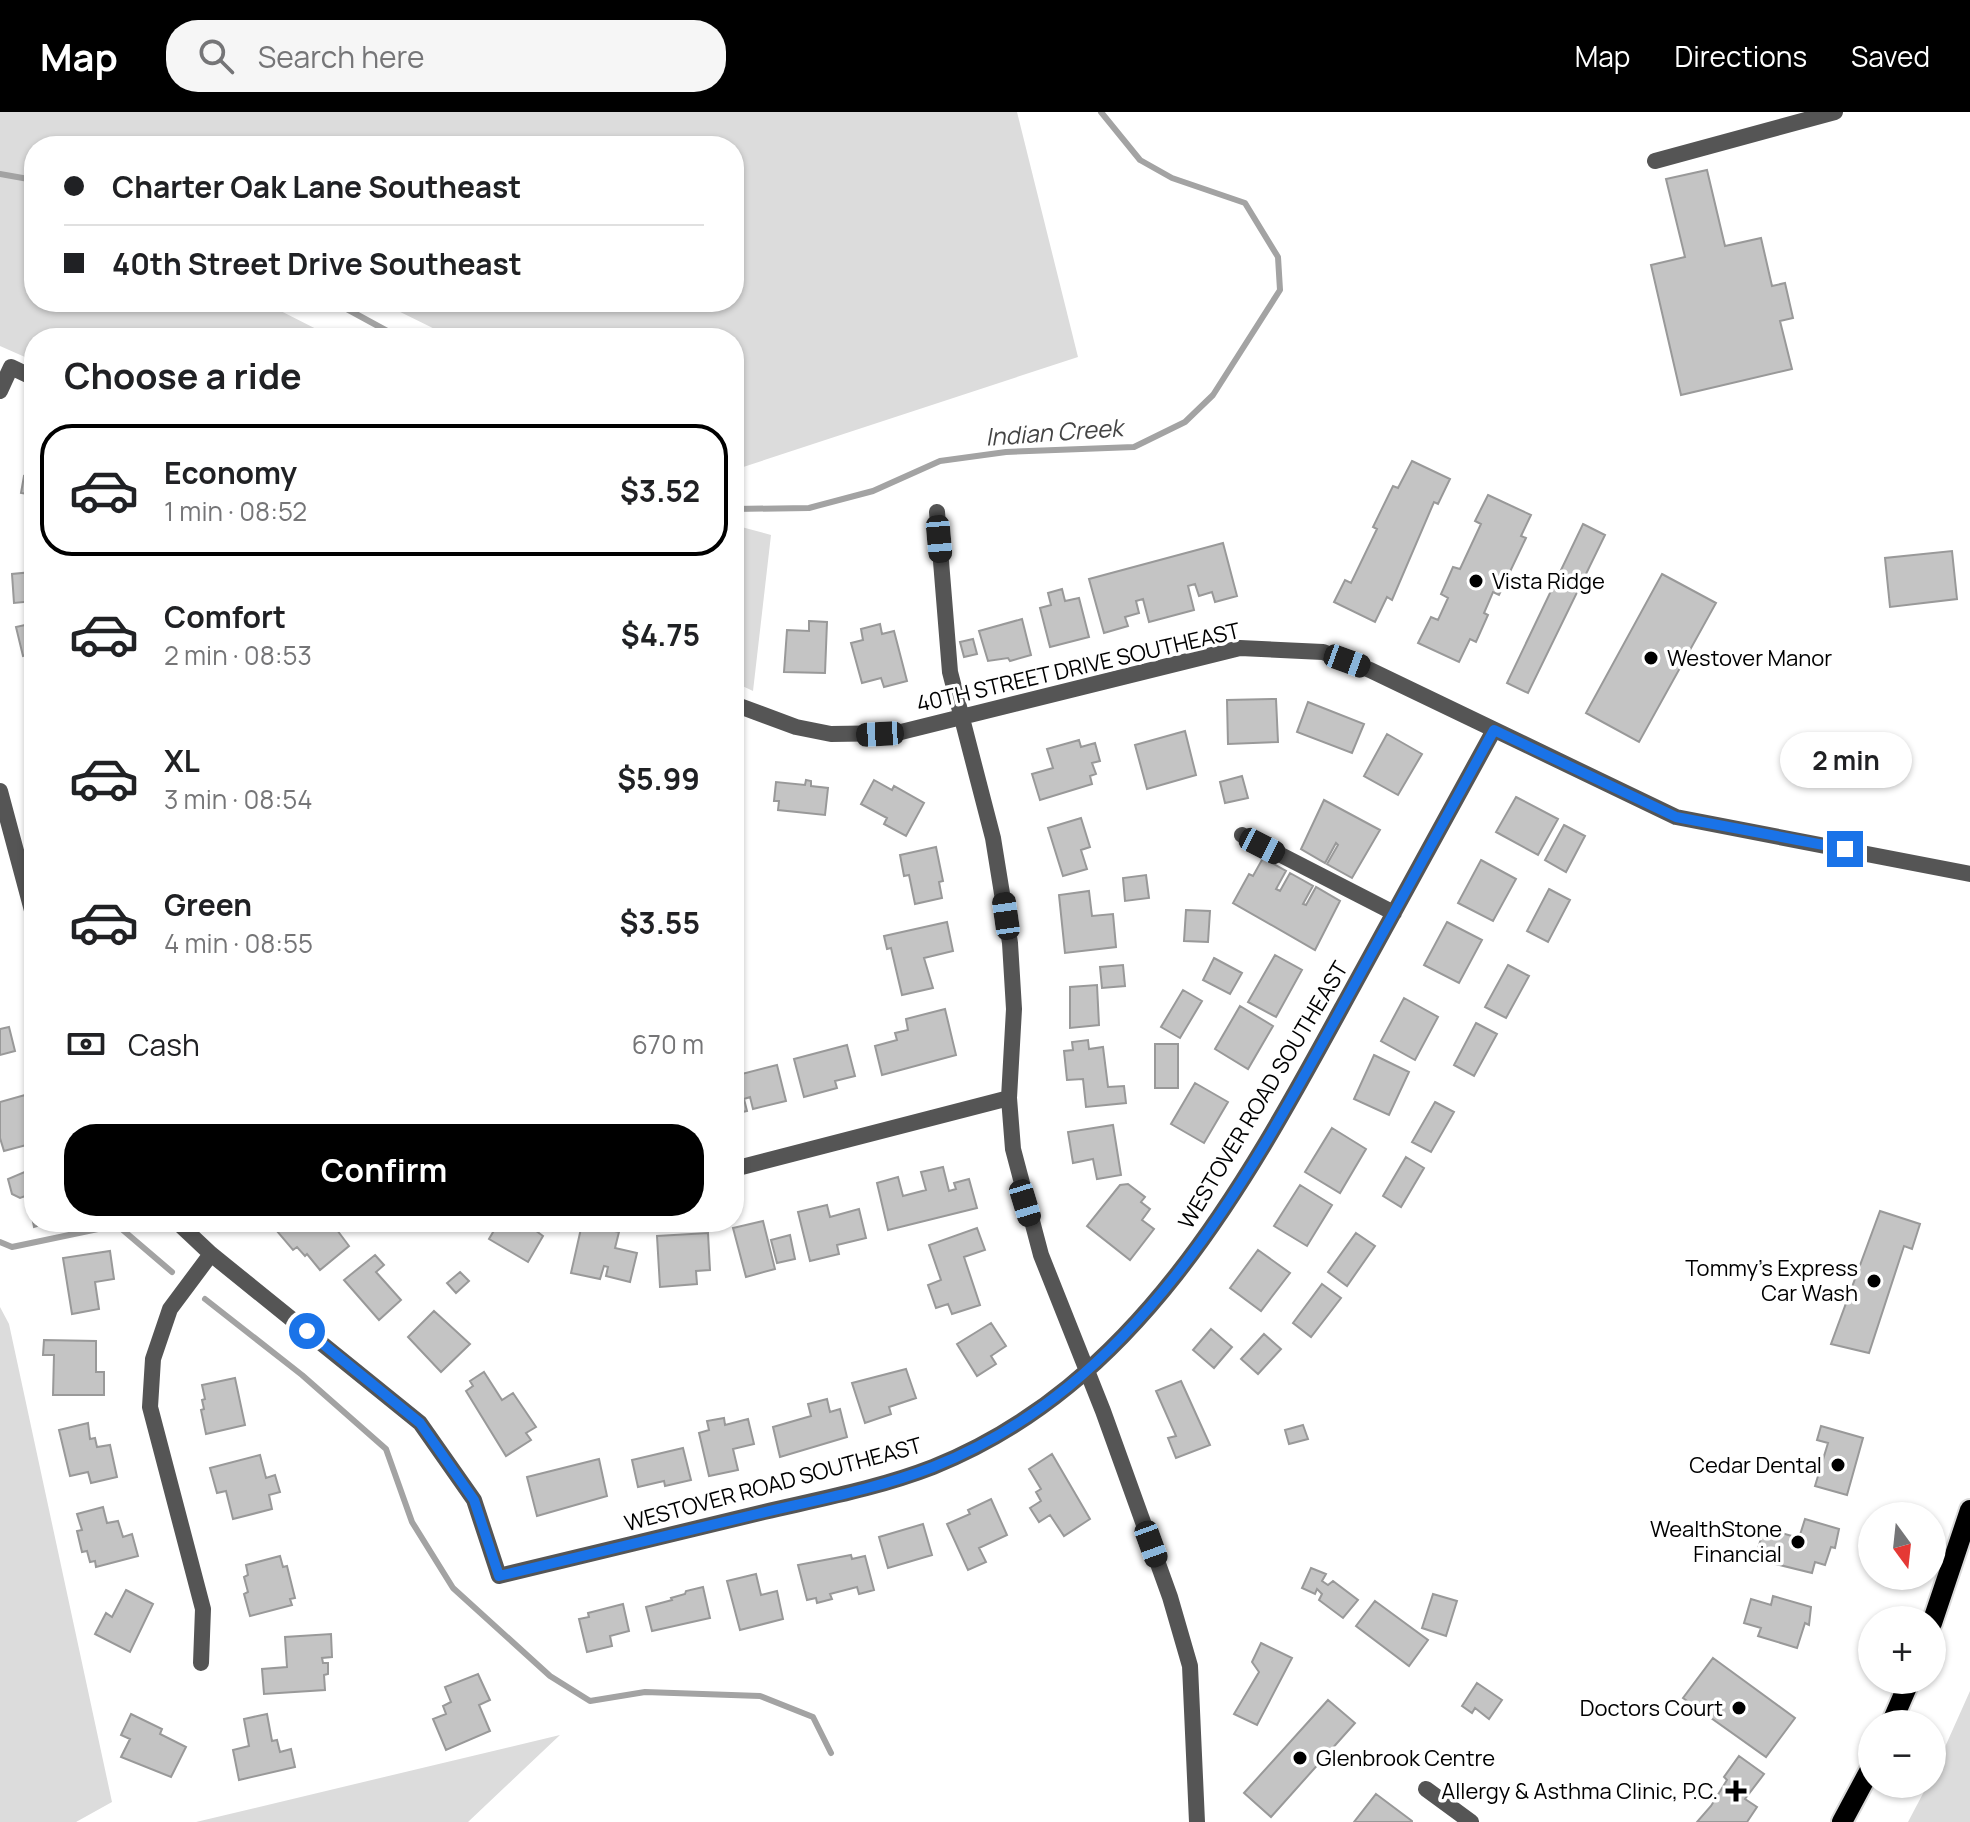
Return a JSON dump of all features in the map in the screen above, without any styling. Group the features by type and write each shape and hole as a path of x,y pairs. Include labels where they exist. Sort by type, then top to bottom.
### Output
{"main road":[{"path":"1938,1606 1970,1510"},
{"path":"1842,1822 1858,1792"}],"street":[{"path":"1655,161 1835,112"},
{"path":"0,391 11,367 24,373"},
{"path":"937,512 950,672 993,838 1010,943 1014,1009 1009,1098 1013,1149 1041,1255 1165,1583 1190,1666 1197,1822"},
{"name":"40TH STREET DRIVE SOUTHEAST","path":"744,708 796,727 831,734 897,733 1240,648 1323,652 1370,670 1676,817 1970,874"},
{"name":"WESTOVER ROAD SOUTHEAST","path":"211,1254 420,1423 474,1500 499,1576 851,1492 933,1467 999,1435 1087,1370 1129,1333 1208,1235 1267,1140 1494,730"},
{"path":"0,791 24,881"},
{"path":"1242,835 1394,913"},
{"path":"744,1166 1009,1098"},
{"path":"188,1232 211,1254 170,1309 153,1359 150,1407 203,1609 201,1663"},
{"path":"1426,1789 1471,1822"}],"shaded area":[{"path":"0,112 1017,112 1078,357 744,467 744,328 433,328 400,312 744,312 744,136 24,136 24,312 283,312 314,328 24,328 24,357 0,346"},
{"path":"744,528 771,535 753,691 744,687"},
{"path":"0,1307 9,1324 112,1802 76,1822 0,1822"},
{"path":"1970,1691 1970,1822 1908,1822 1921,1798 1946,1798 1946,1745"},
{"path":"560,1735 468,1822 196,1822"}],"building":[{"path":"1707,170 1725,246 1761,238 1772,286 1785,283 1793,318 1780,321 1792,369 1681,395 1651,265 1685,257 1666,179"},
{"path":"1412,461 1450,479 1438,504 1434,502 1392,600 1387,597 1375,622 1334,602 1345,580 1351,583 1377,529 1373,527 1393,486 1398,488"},
{"name":"Vista Ridge","path":"1488,495 1531,515 1521,536 1526,538 1499,595 1493,592 1484,613 1488,615 1476,642 1470,639 1459,662 1418,643 1431,617 1438,620 1448,598 1441,594 1453,567 1460,569 1481,524 1475,521"},
{"path":"1583,524 1605,535 1528,693 1507,683"},
{"path":"1223,543 1237,596 1215,602 1212,592 1199,596 1195,584 1188,586 1194,610 1149,622 1143,599 1136,601 1139,613 1125,617 1128,626 1104,633 1089,579"},
{"path":"1952,551 1957,599 1890,607 1885,558"},
{"path":"24,573 24,602 14,603 12,574"},
{"name":"Westover Manor","path":"1662,574 1716,603 1639,742 1586,713"},
{"path":"1062,589 1065,601 1079,598 1089,637 1050,647 1040,608 1051,605 1048,593"},
{"path":"1022,619 1031,655 1010,661 1008,658 988,661 979,631"},
{"path":"809,621 827,622 825,673 784,672 787,630 809,631"},
{"path":"880,624 882,634 894,631 907,681 884,687 881,678 862,683 851,643 863,640 861,629"},
{"path":"24,625 23,656 16,627"},
{"path":"973,639 977,654 964,657 960,642"},
{"path":"1276,699 1278,742 1228,744 1227,700"},
{"path":"1308,702 1364,724 1352,753 1297,732"},
{"path":"1185,731 1196,775 1147,789 1135,745"},
{"path":"1387,734 1422,754 1398,795 1364,776"},
{"path":"1079,740 1081,747 1095,743 1100,761 1092,763 1096,774 1090,776 1092,784 1040,800 1032,774 1053,768 1047,749"},
{"path":"1242,776 1248,798 1225,803 1220,782"},
{"path":"806,780 811,781 811,786 828,788 825,815 778,810 779,801 774,801 776,782 805,785"},
{"path":"874,780 892,790 894,786 924,803 906,836 884,824 887,818 861,804"},
{"path":"1516,797 1558,819 1538,855 1496,832"},
{"path":"1324,800 1380,830 1352,878 1327,864 1338,845 1336,843 1325,863 1301,849"},
{"path":"1081,818 1090,847 1081,850 1087,869 1063,876 1048,828"},
{"path":"1564,825 1585,836 1566,872 1545,860"},
{"path":"936,847 943,881 939,882 942,898 915,904 909,875 904,876 900,855"},
{"path":"1263,858 1286,871 1276,889 1280,891 1290,873 1313,886 1303,904 1306,905 1316,887 1340,901 1315,950 1233,903 1249,874 1253,876"},
{"path":"1481,860 1516,879 1493,921 1458,903"},
{"path":"1146,875 1149,898 1125,901 1123,878"},
{"path":"1549,889 1570,900 1548,942 1527,931"},
{"path":"1089,891 1092,916 1113,914 1116,947 1065,953 1059,895"},
{"path":"1186,910 1210,911 1208,942 1184,941"},
{"path":"947,922 953,951 924,958 933,988 902,995 891,948 887,949 884,936"},
{"path":"1447,922 1482,940 1459,983 1424,965"},
{"path":"1275,955 1302,970 1276,1017 1248,1002"},
{"path":"1214,958 1242,973 1230,994 1203,980"},
{"path":"1123,965 1125,986 1102,988 1100,967"},
{"path":"1508,965 1529,976 1506,1018 1485,1007"},
{"path":"1097,985 1099,1025 1070,1028 1070,987"},
{"path":"1183,990 1202,1001 1180,1038 1161,1027"},
{"path":"1404,998 1438,1017 1415,1060 1381,1041"},
{"path":"1240,1006 1273,1026 1248,1069 1215,1049"},
{"path":"945,1009 956,1055 882,1075 875,1046 897,1040 895,1033 908,1030 906,1019"},
{"path":"1476,1023 1497,1034 1474,1076 1454,1065"},
{"path":"9,1027 15,1051 0,1055 0,1029"},
{"path":"1088,1040 1089,1049 1103,1047 1108,1087 1124,1086 1126,1103 1086,1107 1083,1079 1067,1080 1064,1051 1073,1050 1072,1042"},
{"path":"1155,1044 1178,1044 1178,1088 1155,1088"},
{"path":"847,1045 855,1076 835,1081 837,1088 804,1097 794,1059"},
{"path":"1374,1055 1409,1072 1389,1115 1354,1099"},
{"path":"777,1065 786,1101 753,1109 750,1097 744,1099 744,1073"},
{"path":"1195,1083 1228,1102 1204,1143 1171,1124"},
{"path":"24,1095 24,1146 4,1151 0,1138 0,1102"},
{"path":"1435,1102 1454,1112 1431,1152 1412,1142"},
{"path":"1113,1125 1121,1175 1097,1179 1093,1159 1073,1163 1068,1132"},
{"path":"1332,1128 1366,1149 1340,1193 1305,1172"},
{"path":"1406,1157 1424,1168 1401,1207 1383,1196"},
{"path":"943,1167 949,1191 956,1189 954,1183 969,1179 977,1208 888,1230 877,1183 898,1177 903,1196 926,1190 921,1172"},
{"path":"24,1172 24,1196 12,1194 8,1179"},
{"path":"1128,1184 1145,1197 1141,1202 1150,1209 1142,1220 1154,1229 1130,1260 1087,1226 1120,1185"},
{"path":"1300,1185 1332,1205 1307,1246 1274,1226"},
{"path":"827,1205 830,1217 859,1209 866,1238 837,1245 839,1254 810,1261 798,1212"},
{"name":"Tommy's Express Car Wash","path":"1880,1211 1920,1224 1912,1249 1904,1246 1869,1353 1831,1344"},
{"path":"763,1221 775,1269 746,1277 734,1232 744,1232 744,1225"},
{"path":"977,1228 985,1250 964,1257 980,1305 952,1314 948,1304 936,1308 928,1285 941,1280 929,1245"},
{"path":"278,1232 338,1232 349,1246 320,1270 307,1254 305,1256 297,1247 293,1250"},
{"path":"493,1232 538,1232 543,1236 528,1262 489,1239"},
{"path":"580,1232 619,1232 615,1248 637,1253 630,1282 606,1276 608,1267 604,1266 600,1279 571,1273"},
{"path":"708,1233 710,1270 696,1271 697,1284 660,1287 657,1236"},
{"path":"1356,1233 1375,1246 1347,1286 1328,1272"},
{"path":"790,1235 795,1259 777,1263 771,1240"},
{"path":"1258,1250 1290,1273 1261,1311 1230,1288"},
{"path":"110,1251 114,1279 95,1282 99,1309 72,1314 63,1258"},
{"path":"375,1255 384,1265 376,1272 401,1300 379,1320 344,1280"},
{"path":"460,1272 469,1281 456,1293 447,1283"},
{"path":"1322,1284 1341,1298 1311,1337 1293,1323"},
{"path":"434,1311 470,1344 441,1372 408,1337"},
{"path":"991,1323 1006,1346 991,1356 996,1364 977,1376 957,1344"},
{"path":"1211,1329 1232,1347 1214,1368 1193,1350"},
{"path":"1264,1334 1281,1349 1258,1374 1241,1359"},
{"path":"44,1340 96,1341 96,1372 104,1372 104,1395 53,1395 54,1355 43,1355"},
{"path":"906,1369 916,1398 889,1407 891,1414 865,1423 852,1383"},
{"path":"484,1372 502,1400 513,1393 536,1427 526,1433 531,1440 506,1456 466,1391 473,1386 470,1381"},
{"path":"235,1378 245,1425 206,1434 201,1410 204,1409 202,1400 205,1399 202,1385"},
{"path":"1181,1381 1210,1445 1176,1458 1168,1438 1176,1436 1156,1391"},
{"path":"827,1399 830,1412 840,1409 847,1437 780,1457 773,1427 811,1416 808,1404"},
{"path":"724,1418 725,1425 748,1419 754,1444 733,1449 738,1470 709,1476 699,1433 709,1430 707,1421"},
{"path":"88,1423 90,1439 95,1438 97,1447 110,1445 117,1477 91,1483 88,1472 70,1476 59,1430"},
{"path":"1303,1425 1308,1439 1289,1444 1285,1430"},
{"name":"Cedar Dental","path":"1821,1426 1863,1438 1847,1495 1815,1486 1828,1443 1817,1440"},
{"path":"683,1448 691,1480 665,1486 664,1481 638,1487 632,1460"},
{"path":"1052,1454 1090,1519 1064,1536 1050,1515 1039,1522 1030,1508 1041,1501 1036,1492 1041,1489 1029,1469"},
{"path":"260,1455 266,1478 275,1475 280,1492 269,1495 272,1509 233,1519 226,1491 217,1493 210,1468"},
{"path":"599,1459 607,1496 537,1516 527,1477"},
{"path":"991,1499 1007,1535 979,1548 986,1562 968,1570 947,1524 970,1514 968,1510"},
{"path":"103,1507 107,1523 118,1521 123,1537 132,1534 138,1556 96,1567 95,1561 90,1562 87,1551 82,1552 77,1531 82,1530 77,1514"},
{"name":"WealthStone Financial","path":"1805,1519 1839,1529 1835,1548 1831,1547 1825,1565 1815,1562 1812,1573 1755,1559 1764,1528 1799,1538"},
{"path":"923,1524 932,1555 888,1568 879,1537"},
{"path":"851,1555 852,1559 865,1556 874,1590 859,1594 857,1587 830,1594 832,1599 817,1603 816,1598 807,1600 798,1565"},
{"path":"280,1556 283,1567 287,1566 295,1598 290,1599 292,1605 250,1616 244,1594 248,1592 244,1577 248,1575 246,1565"},
{"path":"1311,1568 1326,1574 1322,1581 1328,1585 1333,1581 1358,1600 1343,1618 1319,1600 1322,1594 1317,1589 1315,1594 1302,1588"},
{"path":"756,1574 761,1595 777,1591 783,1619 740,1630 727,1581"},
{"path":"703,1587 710,1618 652,1631 646,1607"},
{"path":"126,1590 153,1604 130,1652 95,1634 106,1613 112,1617"},
{"path":"1433,1594 1457,1601 1446,1636 1422,1628"},
{"path":"1773,1596 1811,1607 1809,1625 1805,1623 1797,1648 1758,1636 1761,1628 1744,1623 1751,1599 1771,1605"},
{"path":"1375,1601 1428,1640 1409,1666 1356,1626"},
{"path":"623,1604 629,1631 610,1636 612,1646 587,1652 579,1619 589,1617 588,1613"},
{"path":"331,1634 332,1657 322,1658 323,1663 328,1663 328,1674 324,1675 325,1690 264,1694 262,1669 287,1667 285,1637"},
{"path":"1261,1643 1292,1658 1257,1725 1234,1714 1259,1672 1252,1662"},
{"name":"Doctors Court","path":"1713,1658 1795,1718 1766,1757 1683,1698"},
{"path":"478,1674 490,1700 479,1705 490,1731 446,1750 433,1719 446,1714 443,1706 451,1702 445,1687"},
{"path":"1477,1683 1502,1700 1489,1719 1475,1708 1472,1713 1462,1706"},
{"name":"Glenbrook Centre","path":"1328,1700 1355,1723 1271,1817 1244,1793"},
{"path":"131,1714 162,1729 160,1734 186,1747 171,1777 121,1757 130,1739 121,1735"},
{"path":"267,1714 272,1741 277,1740 280,1752 291,1749 295,1767 239,1780 233,1750 249,1746 244,1719"},
{"name":"Allergy & Asthma Clinic, P.C.","path":"1739,1756 1764,1774 1745,1799 1757,1807 1747,1822 1697,1822 1711,1806 1727,1780 1724,1777"},
{"path":"1376,1794 1412,1821 1412,1822 1354,1822"}],"waterway":[{"name":"Indian Creek","path":"744,509 809,508 873,491 940,461 1006,452 1134,447 1185,422 1213,395 1280,290 1278,257 1245,203 1172,178 1140,160 1101,112"},
{"name":"Indian Creek","path":"0,174 24,178"},
{"name":"Indian Creek","path":"352,312 382,328"},
{"path":"0,1242 12,1247 84,1232"},
{"path":"125,1232 172,1272"},
{"path":"205,1299 302,1375 386,1449 412,1522 453,1588 550,1676 590,1701 645,1692 760,1696 813,1717 831,1753"}],"place":[{"name":"Vista Ridge","path":"1476,581"},
{"name":"Westover Manor","path":"1651,658"},
{"name":"Tommy's Express Car Wash","path":"1874,1281"},
{"name":"Cedar Dental","path":"1838,1465"},
{"name":"WealthStone Financial","path":"1798,1542"},
{"name":"Doctors Court","path":"1739,1708"},
{"name":"Glenbrook Centre","path":"1300,1758"},
{"name":"Allergy & Asthma Clinic, P.C.","path":"1736,1791"}],"route":[{"path":"307,1331 420,1423 474,1500 499,1576 851,1492 933,1467 999,1435 1087,1370 1129,1333 1208,1235 1323,1043 1494,730 1676,817 1845,849"}]}
